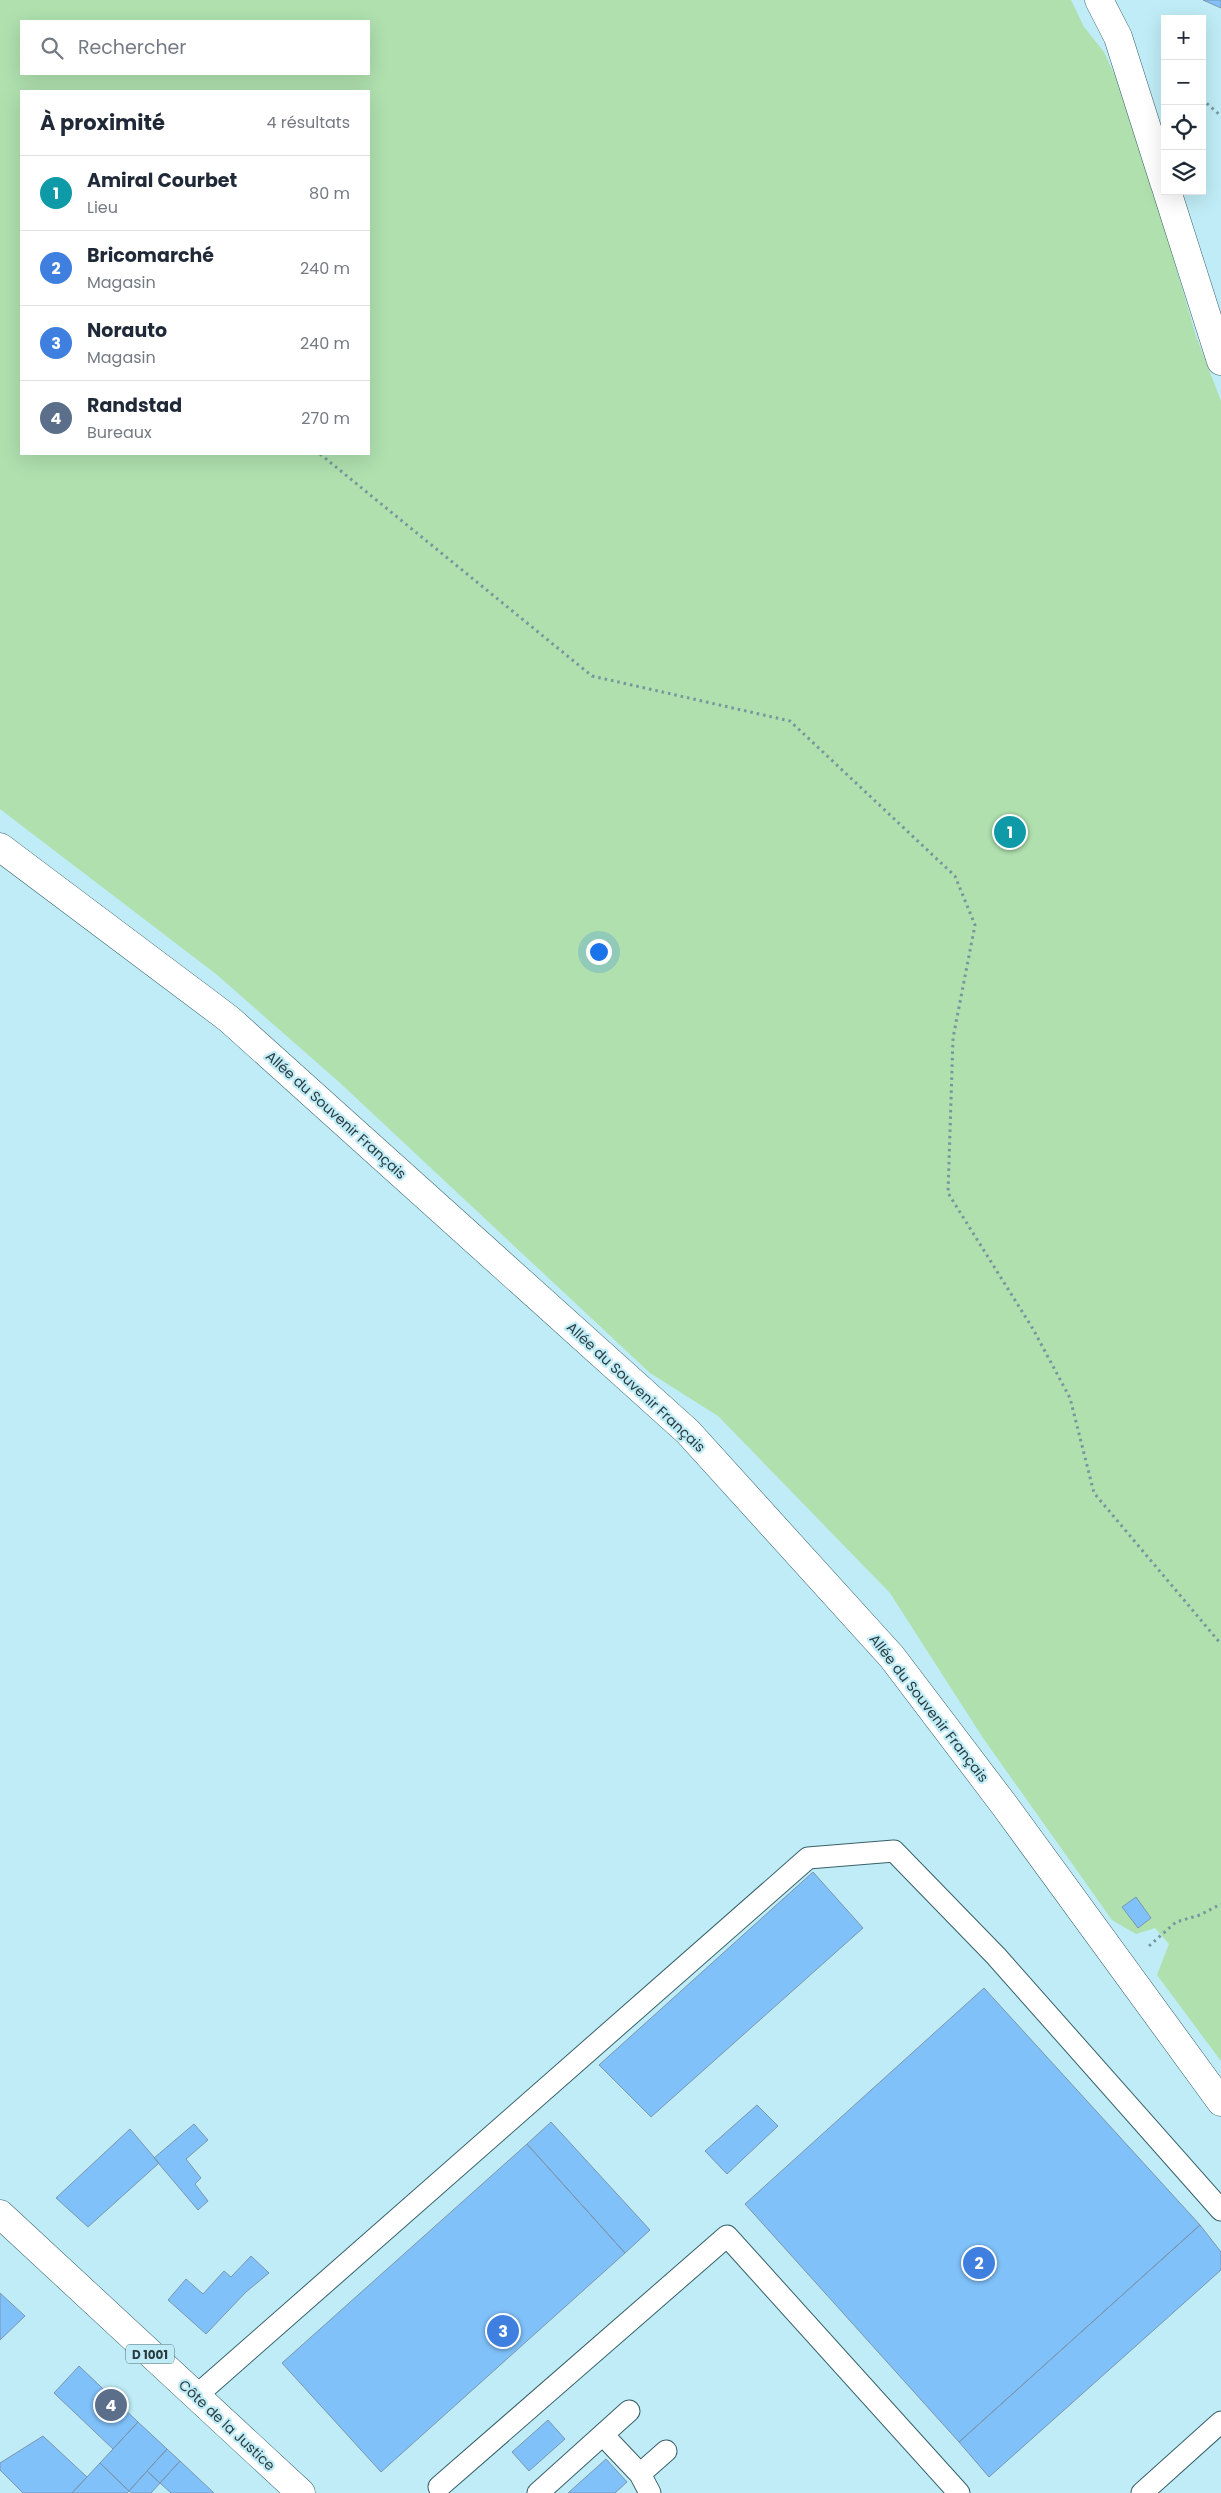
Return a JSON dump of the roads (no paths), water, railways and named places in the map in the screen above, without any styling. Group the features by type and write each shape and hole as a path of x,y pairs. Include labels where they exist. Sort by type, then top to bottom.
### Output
{"street":[{"path":"1099,0 1118,37 1161,172"},
{"path":"1168,195 1221,360"},
{"name":"Allée du Souvenir Français","path":"0,847 228,1019 688,1432 892,1657 1221,2102"},
{"name":"Côte de la Justice","path":"0,2214 301,2493"}],"lane":[{"path":"196,2396 808,1858 894,1851 996,1956 1221,2210"},
{"path":"439,2487 728,2236 959,2493"},
{"path":"538,2493 630,2411"},
{"path":"1142,2493 1221,2422"},
{"path":"602,2435 640,2474 650,2493"},
{"path":"640,2474 666,2451"}],"place":[{"name":"Amiral Courbet","path":"1010,832"},
{"name":"Bricomarché","path":"979,2263"},
{"name":"Norauto","path":"503,2331"},
{"name":"Randstad","path":"111,2405"}]}
